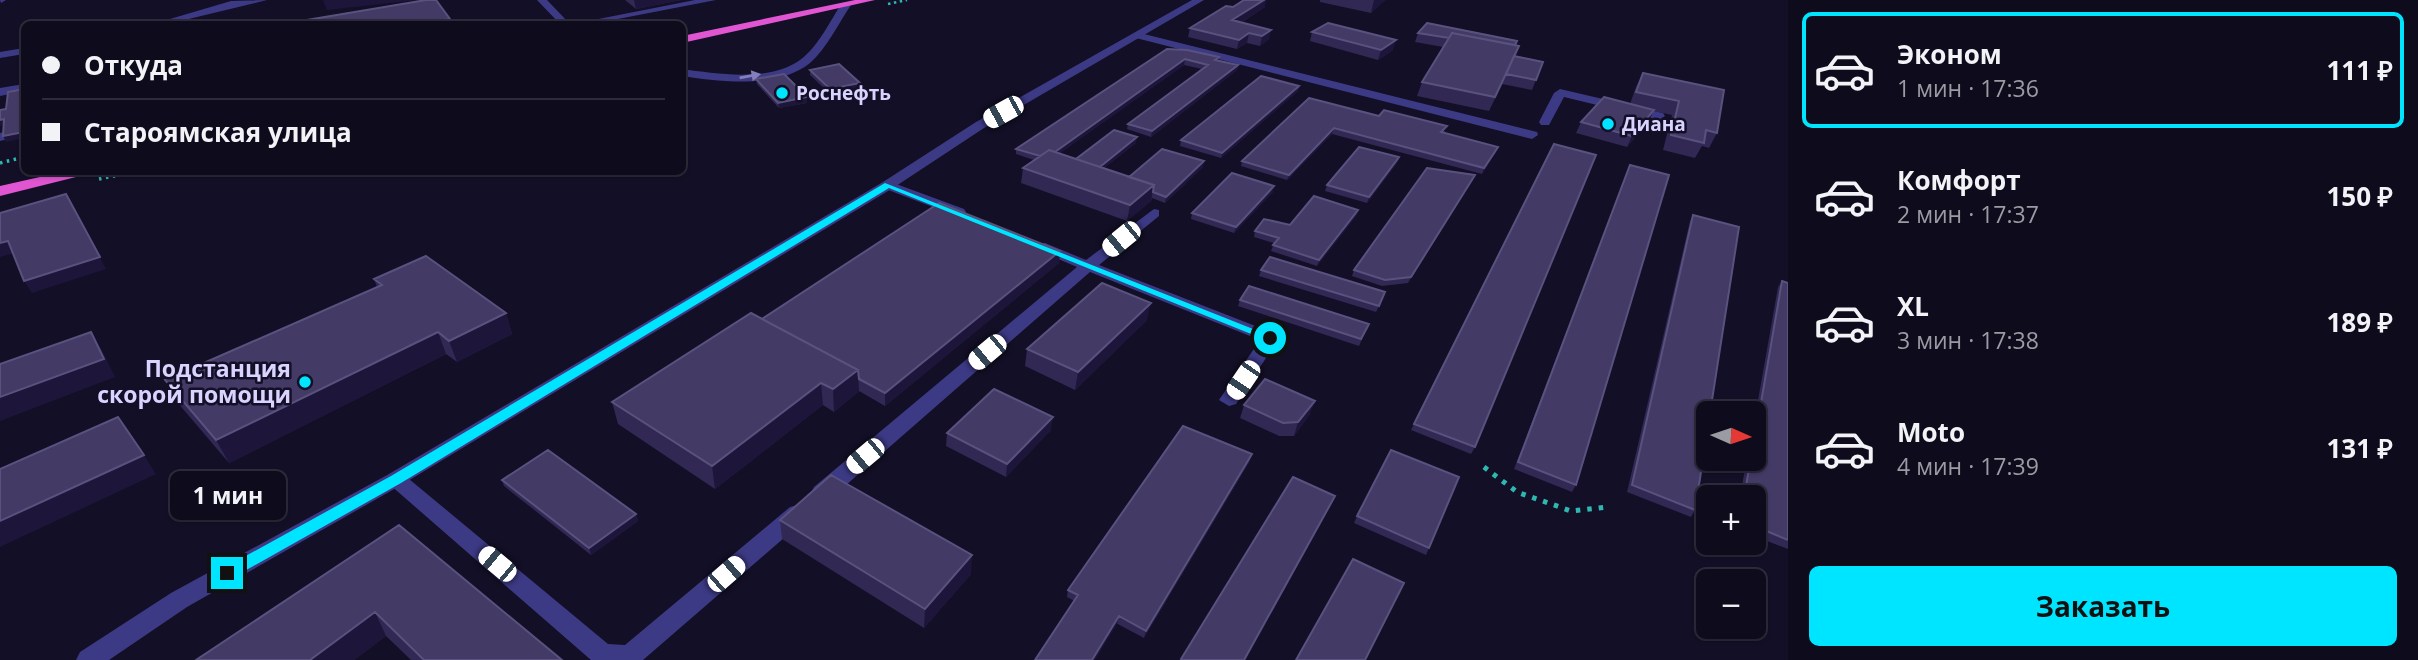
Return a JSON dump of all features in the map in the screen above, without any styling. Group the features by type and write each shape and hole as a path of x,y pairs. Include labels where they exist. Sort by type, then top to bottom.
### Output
{"highway":[{"path":"686,31 841,2 870,0"},
{"path":"686,39 841,2"},
{"path":"0,179 21,175"},
{"path":"0,191 67,175"}],"street":[{"path":"169,21 231,4 262,0"},
{"path":"542,0 562,21"},
{"path":"590,21 629,11 711,0"},
{"path":"89,660 179,600 396,479 888,185 980,125 1199,0"},
{"path":"686,73 716,78 743,78 804,62 841,2"},
{"path":"1140,36 1532,135"},
{"path":"0,55 21,52"},
{"path":"0,92 21,88"},
{"path":"1545,121 1560,93 1659,116"},
{"path":"0,136 21,132"},
{"path":"888,185 980,221"},
{"path":"396,479 602,654 630,656 1088,266 1154,213"},
{"path":"1028,241 1270,338 1229,400"}],"path":[{"path":"0,163 21,158"},
{"path":"1484,467 1517,492 1571,511 1607,507"}],"building":[{"path":"426,0 436,0 450,19 438,21 301,21"},
{"path":"1244,0 1264,0 1232,20 1271,30 1262,36 1249,33 1239,40 1190,28 1226,6 1233,7"},
{"path":"1328,23 1396,40 1381,50 1312,32"},
{"path":"1427,23 1517,41 1515,45 1452,33 1449,38 1418,33"},
{"path":"1452,33 1519,46 1495,97 1422,82"},
{"path":"1167,49 1219,57 1215,60 1238,65 1152,131 1128,124 1208,65 1185,59 1055,152 1049,150 1040,156 1016,149"},
{"path":"1514,56 1543,62 1536,80 1506,74"},
{"path":"839,64 860,83 830,89 810,70"},
{"path":"1643,73 1724,90 1717,133 1706,130 1704,143 1671,135 1679,101 1636,92"},
{"path":"784,74 807,97 778,103 756,79"},
{"path":"1261,76 1299,86 1222,153 1181,140"},
{"path":"21,90 21,133 3,136 4,119 0,120 0,110 6,109 8,92"},
{"path":"1604,97 1654,110 1632,136 1581,122"},
{"path":"1309,98 1379,116 1384,110 1447,126 1441,132 1498,147 1484,168 1334,128 1289,175 1242,161"},
{"path":"1114,130 1137,137 1100,167 1076,159"},
{"path":"1554,144 1596,155 1475,447 1414,424"},
{"path":"1359,147 1399,157 1369,197 1327,185"},
{"path":"1162,149 1204,161 1166,197 1153,192 1154,185 1129,177"},
{"path":"1049,150 1154,185 1130,205 1023,168"},
{"path":"1630,165 1669,175 1576,485 1518,462"},
{"path":"1427,168 1475,175 1411,277 1385,280 1354,270"},
{"path":"1232,173 1274,186 1236,227 1192,213"},
{"path":"66,194 100,257 24,281 8,241 0,243 0,213"},
{"path":"1314,196 1358,210 1319,260 1273,245 1279,238 1255,231 1264,219 1290,225"},
{"path":"939,203 1060,251 885,393 859,379 858,370 762,319"},
{"path":"1693,215 1739,227 1712,401 1696,401 1696,471 1701,471 1699,485 1696,485 1695,510 1632,485"},
{"name":"Подстанция скорой помощи","path":"426,256 506,313 449,341 438,332 216,440 165,380 382,285 374,279"},
{"path":"1270,257 1385,292 1379,306 1261,270"},
{"path":"1782,281 1788,283 1788,540 1766,531 1766,485 1746,485 1749,471 1766,471 1766,401 1761,401"},
{"path":"1102,283 1151,303 1078,372 1027,349"},
{"path":"1249,286 1369,324 1361,339 1240,300"},
{"path":"751,313 858,370 833,389 821,383 712,466 612,402"},
{"path":"91,332 104,359 0,397 0,364"},
{"path":"1265,379 1315,401 1298,422 1283,423 1244,405"},
{"path":"994,389 1053,417 1007,464 947,433"},
{"path":"118,417 144,455 0,521 0,469"},
{"path":"1183,426 1252,454 1146,631 1119,616 1092,660 1035,660 1078,595 1068,590"},
{"path":"548,450 636,514 589,548 502,480"},
{"path":"1391,450 1459,477 1429,548 1357,516"},
{"path":"831,475 972,555 925,609 780,520"},
{"path":"1293,477 1335,496 1244,660 1181,659"},
{"path":"399,525 562,660 424,660 375,612 310,660 196,660"},
{"path":"1353,559 1404,583 1365,660 1296,660"}],"place":[{"name":"Роснефть","path":"782,93"},
{"name":"Диана","path":"1608,124"},
{"name":"Подстанция скорой помощи","path":"305,382"}],"route":[{"path":"227,573 396,479 888,185 1270,338"}]}
